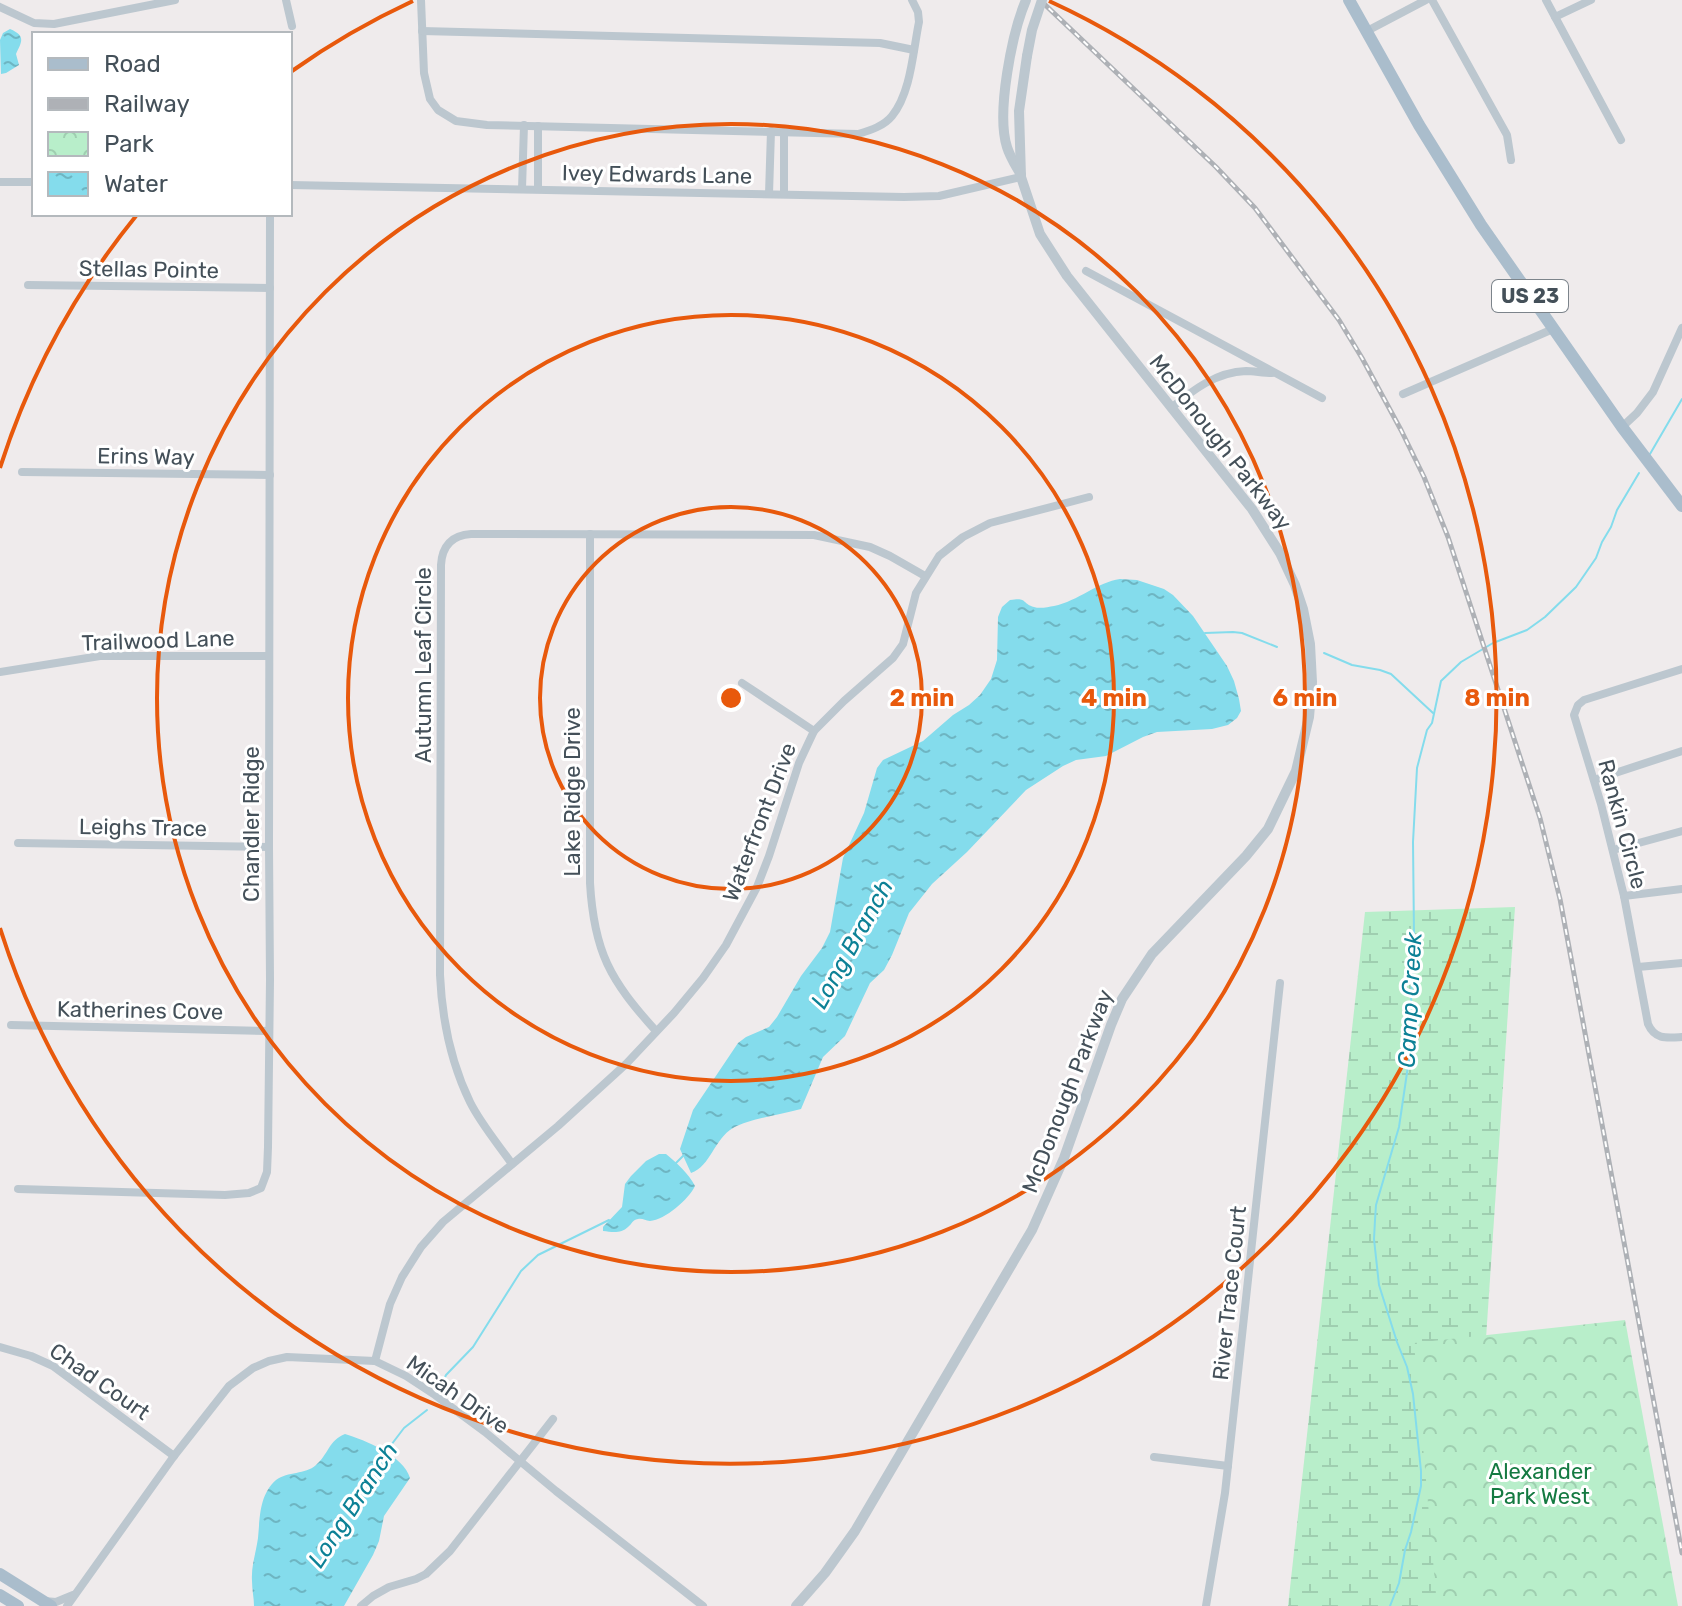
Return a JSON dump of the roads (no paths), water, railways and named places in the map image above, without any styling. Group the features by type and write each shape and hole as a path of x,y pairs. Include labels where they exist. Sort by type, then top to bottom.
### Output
{"main road":[{"name":"US 23","path":"1349,0 1419,125 1481,225 1622,427 1682,506"},
{"path":"0,1574 46,1603"},
{"path":"0,1595 18,1606"}],"street":[{"path":"0,7 34,23 54,24 175,0"},
{"path":"286,0 292,26"},
{"path":"421,0 424,73 430,99 438,110 456,121 487,125 858,134 884,124 905,95 919,17 912,0"},
{"path":"1021,177 1006,146 1004,123 1012,43 1026,0"},
{"name":"McDonough Parkway","path":"796,1606 855,1531 1023,1247 1054,1183 1111,1025 1130,986 1158,947 1257,843 1275,816 1296,771 1306,734 1312,682 1309,636 1295,585 1280,553 1262,523 1067,276 1040,234 1021,177 1019,111 1032,30 1042,0"},
{"path":"1367,31 1429,0 1507,135 1511,160"},
{"path":"1546,0 1621,140"},
{"path":"1555,17 1591,0"},
{"path":"422,31 880,43 914,50"},
{"path":"429,116 438,110"},
{"path":"522,189 524,125"},
{"path":"538,126 538,189"},
{"path":"769,194 771,131"},
{"path":"784,132 784,194"},
{"name":"Ivey Edwards Lane","path":"292,185 939,196 1021,177"},
{"path":"0,182 32,182"},
{"name":"Chandler Ridge","path":"18,1189 225,1195 249,1193 261,1188 267,1172 270,216"},
{"path":"1086,271 1322,398"},
{"name":"Stellas Pointe","path":"28,285 270,288"},
{"path":"1622,427 1653,392 1682,328"},
{"path":"1403,394 1553,329"},
{"path":"1171,408 1200,385 1224,375 1245,371 1276,374"},
{"name":"Erins Way","path":"22,472 270,475"},
{"name":"Waterfront Drive","path":"375,1361 390,1304 421,1247 443,1222 595,1093 703,978 741,919 765,866 799,763 814,731 893,658 903,644 916,593 939,556 963,537 990,523 1089,497"},
{"name":"Autumn Leaf Circle","path":"512,1164 470,1102 451,1049 442,1005 441,560 449,541 464,534 814,535 870,547 925,576"},
{"name":"Lake Ridge Drive","path":"590,534 590,883 593,919 597,940 611,972 633,1005 656,1031"},
{"name":"Trailwood Lane","path":"0,672 100,656 269,656"},
{"name":"Rankin Circle","path":"1682,669 1589,698 1574,712 1613,850 1650,1029 1660,1037 1682,1037"},
{"path":"742,683 814,731"},
{"path":"1594,780 1682,751"},
{"path":"1613,850 1682,831"},
{"name":"Leighs Trace","path":"18,843 269,847"},
{"path":"1624,896 1682,889"},
{"path":"1638,967 1682,963"},
{"name":"River Trace Court","path":"1206,1606 1228,1466 1280,983"},
{"name":"Katherines Cove","path":"11,1025 269,1031"},
{"name":"Chad Court","path":"0,1347 53,1366 174,1456"},
{"name":"Micah Drive","path":"67,1606 174,1456 229,1386 253,1368 287,1357 375,1361 406,1376 435,1395 703,1606"},
{"path":"361,1606 381,1591 416,1579 437,1565 553,1419"},
{"path":"1154,1457 1228,1466"},
{"path":"46,1603 68,1598 77,1592"}],"water":[{"path":"10,29 21,37 16,54 19,65 1,74 0,40 3,33"},
{"path":"1120,579 1137,580 1164,589 1193,616 1234,681 1241,711 1237,718 1228,725 1212,729 1157,732 1106,756 1076,760 1026,790 932,884 909,913 892,955 884,970 870,983 845,1036 823,1057 801,1109 733,1128 703,1165 691,1173 680,1149 693,1110 738,1043 769,1027 777,1017 830,932 843,858 864,813 877,768 883,760 923,741 980,695 991,679 997,660 998,617 1002,607 1010,600 1022,600 1036,608 1044,608"},
{"path":"666,1154 678,1164 695,1186 688,1197 656,1220 636,1220 619,1232 603,1231 603,1227 622,1207 625,1184 646,1161"},
{"path":"345,1434 392,1456 410,1478 384,1516 373,1555 344,1606 254,1606 252,1570 261,1507 266,1493 281,1477 316,1465 335,1440"}],"waterway":[{"name":"Camp Creek","path":"1650,454 1682,399"},
{"name":"Camp Creek","path":"1390,1606 1411,1532 1421,1486 1421,1471 1413,1394 1379,1285 1374,1239 1376,1205 1399,1127 1412,1039 1413,842 1417,768 1427,730 1432,723 1441,681 1461,662 1493,643 1527,630 1576,587 1596,558 1617,510 1639,473"},
{"name":"Long Branch","path":"1205,633 1242,633 1277,647"},
{"name":"Long Branch","path":"1324,653 1352,665 1391,674 1433,713"},
{"name":"Long Branch","path":"674,1165 684,1155"},
{"name":"Long Branch","path":"440,1388 446,1375 473,1347 521,1271 538,1255 609,1220"},
{"name":"Long Branch","path":"385,1453 404,1428 427,1410"}],"railway":[{"path":"1040,0 1255,208 1339,320 1424,477 1448,537 1540,818 1560,899 1682,1553"}],"park label":[{"name":"Alexander Park West","path":"1540,1484"}]}
